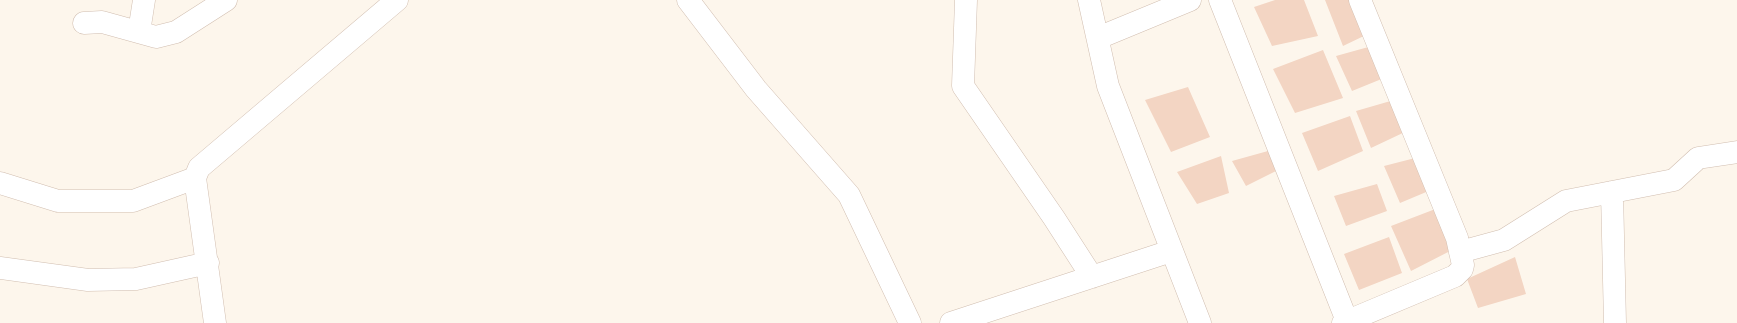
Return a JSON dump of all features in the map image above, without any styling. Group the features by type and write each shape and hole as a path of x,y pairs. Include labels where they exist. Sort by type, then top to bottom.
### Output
{"street":[{"path":"139,32 144,0"},
{"path":"84,23 102,22 156,37 176,32 226,0"},
{"path":"215,323 195,178 200,168 397,0"},
{"path":"688,0 756,89 849,195 910,323"},
{"path":"966,0 963,86 1054,218 1092,277"},
{"path":"1089,0 1108,86 1200,323"},
{"path":"1098,38 1190,0"},
{"path":"1220,0 1345,322 1458,274 1463,264 1456,238 1360,0"},
{"path":"1460,252 1504,240 1566,201 1674,180 1698,158 1737,152"},
{"path":"0,183 58,201 133,201 195,178"},
{"path":"1612,192 1615,323"},
{"path":"951,323 1172,251"},
{"path":"0,268 88,280 136,279 208,264"}],"building":[{"path":"1275,0 1304,0 1318,36 1272,46 1254,7"},
{"path":"1325,0 1354,0 1368,34 1343,46"},
{"path":"1372,46 1384,78 1352,91 1336,56"},
{"path":"1323,50 1343,98 1295,113 1273,69"},
{"path":"1188,87 1210,137 1171,152 1145,100"},
{"path":"1394,100 1407,131 1371,148 1356,111"},
{"path":"1350,116 1363,151 1318,171 1302,133"},
{"path":"1268,151 1276,171 1246,186 1232,161"},
{"path":"1221,156 1229,193 1197,204 1177,172"},
{"path":"1419,157 1431,190 1400,203 1384,166"},
{"path":"1377,184 1387,211 1346,226 1334,196"},
{"path":"1438,208 1454,249 1411,271 1391,226"},
{"path":"1389,237 1402,273 1359,290 1344,254"},
{"path":"1515,257 1526,294 1478,308 1467,279"}]}
